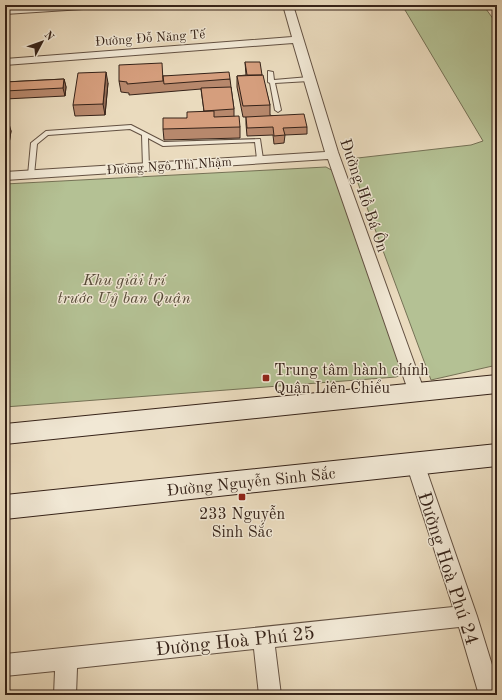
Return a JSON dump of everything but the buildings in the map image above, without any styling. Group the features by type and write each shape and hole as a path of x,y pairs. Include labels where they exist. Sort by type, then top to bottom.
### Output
{"main road":[{"path":"5,434 497,384"},
{"name":"Đường Nguyễn Sinh Sắc","path":"5,507 497,455"}],"street":[{"path":"5,10 35,6 83,5"},
{"name":"Đường Hồ Bá Ôn","path":"288,5 308,79 333,155 417,393"},
{"name":"Đường Đỗ Năng Tế","path":"5,62 297,40"},
{"name":"Đường Ngô Thì Nhậm","path":"5,176 333,155"},
{"name":"Đường Hoà Phú 24","path":"415,463 466,616 490,695"},
{"name":"Đường Hoà Phú 25","path":"5,665 466,616"},
{"path":"263,637 270,695"},
{"path":"64,695 66,658"}],"lane":[{"path":"270,72 278,110"},
{"path":"271,82 308,79"},
{"path":"31,175 34,143 46,133 131,127 163,144 258,140 260,159"},
{"path":"145,134 146,167"}],"green space":[{"path":"402,5 483,5 497,24 497,365 431,380 349,159 471,145 483,141"},
{"name":"Khu giải trí trước Uỷ ban Quận","path":"326,167 335,172 403,374 396,377 5,407 5,184"}],"place":[{"name":"Trung tâm hành chính Quận Liên Chiểu","path":"266,378"},
{"name":"233 Nguyễn Sinh Sắc","path":"242,497"}]}
